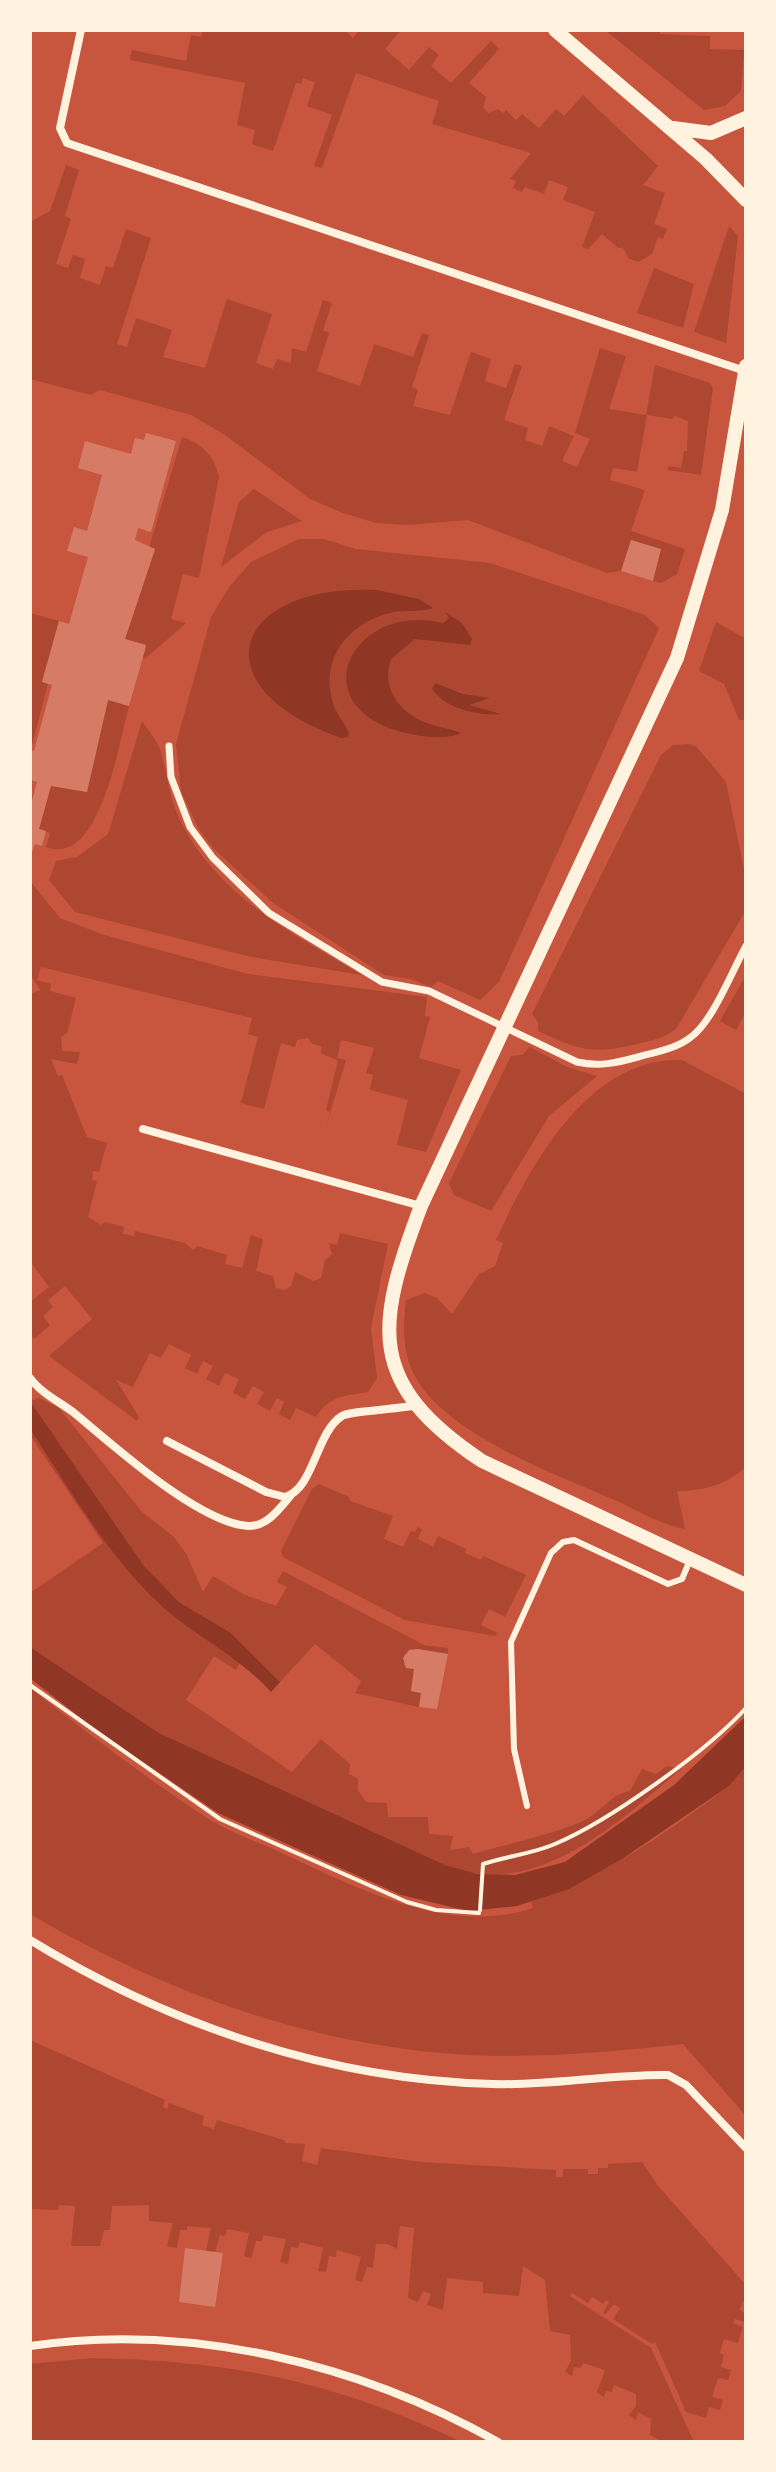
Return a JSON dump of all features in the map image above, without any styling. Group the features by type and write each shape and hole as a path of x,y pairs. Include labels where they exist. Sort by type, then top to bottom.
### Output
{"street":[{"path":"81,30 60,128 67,143 722,364 746,368 722,510 677,658 421,1206 394,1282 387,1326 395,1373 417,1405 444,1434 482,1461 746,1585"},
{"path":"555,30 666,125 746,200"},
{"path":"666,125 688,133 711,133 746,118"},
{"path":"169,746 171,777 190,827 213,858 269,913 382,982 420,987 561,1056 594,1066 658,1052 694,1036 706,1021 746,946"},
{"path":"143,1129 421,1206"},
{"path":"30,1378 37,1388 57,1399 156,1479 219,1517 241,1525 261,1524 303,1483 329,1429 340,1416 417,1405"},
{"path":"167,1441 266,1492 291,1495"},
{"path":"30,1940 121,1990 201,2025 278,2051 351,2068 430,2080 495,2085 668,2075 686,2085 746,2148"},
{"path":"30,2346 70,2341 146,2341 280,2358 385,2388 498,2442"}],"lane":[{"path":"527,1806 514,1749 511,1642 551,1553 563,1542 574,1540 674,1584 685,1576 692,1557"}],"path":[{"path":"30,1685 220,1819 407,1902 436,1910 480,1912 483,1864 566,1839 643,1792 717,1737 746,1708"}],"shaded area":[{"path":"203,30 344,30 353,38 359,30 401,30 385,49 409,70 429,47 439,55 431,66 451,83 491,41 499,49 469,83 486,97 483,108 489,113 498,109 503,113 506,110 516,120 522,114 539,128 556,109 564,116 583,95 658,166 643,185 665,193 654,224 667,229 663,239 658,237 652,254 638,262 628,258 623,248 618,248 602,234 588,249 582,247 595,212 563,200 568,187 549,180 544,194 525,187 522,192 513,188 516,181 510,179 531,153 432,124 439,101 356,73 322,168 314,166 332,115 307,106 315,82 303,78 301,84 296,83 273,151 252,144 255,130 237,125 245,83 130,60 132,50 186,61 191,35 201,37"},
{"path":"605,30 660,30 660,34 710,36 710,49 744,50 741,91 725,106 704,110"},
{"path":"66,165 79,170 65,216 71,219 56,264 68,268 73,255 85,259 80,278 100,285 106,266 113,268 126,229 151,238 117,344 127,347 136,318 172,330 163,357 205,368 227,299 272,314 256,363 273,369 277,359 291,363 292,348 306,352 323,300 332,303 323,330 329,333 317,371 360,386 374,344 413,357 422,333 429,335 412,387 418,390 413,406 450,415 471,352 491,359 485,381 506,388 515,364 522,366 504,420 528,428 525,440 542,446 549,426 574,436 562,461 577,467 590,439 575,433 600,348 626,356 609,409 646,415 655,365 710,383 713,388 701,475 668,470 668,466 681,468 684,451 687,451 688,421 675,416 672,419 647,415 637,472 613,468 610,480 645,490 631,531 685,549 677,574 661,583 621,571 607,573 468,520 407,525 376,523 310,499 225,435 191,415 100,390 91,395 30,379 30,222 50,211"},
{"path":"729,226 738,236 726,343 694,332"},
{"path":"654,268 694,284 683,328 637,313"},
{"path":"182,437 206,451 219,477 199,578 183,574 171,619 186,623 146,658 142,658 146,645 125,639 155,550 149,548"},
{"path":"254,489 302,521 267,532 221,567 239,502"},
{"path":"299,539 324,539 356,549 490,563 645,615 659,628 499,982 480,1000 438,981 431,987 411,979 384,975 273,903 214,849 200,831 181,792 176,744 211,617 229,587 251,562"},
{"path":"377,590 419,599 433,608 395,612 375,618 362,625 342,644 335,656 330,684 333,705 349,733 348,737 342,738 296,717 266,693 251,668 250,643 263,621 289,603 327,592"},
{"path":"445,612 462,623 472,639 470,645 415,639 391,659 389,681 396,700 411,715 461,733 441,737 420,736 373,720 354,702 346,681 350,660 363,642 383,627 411,620 443,623 449,618"},
{"path":"30,613 59,621 42,681 48,684 32,745"},
{"path":"716,622 746,639 746,720 739,720 724,684 699,671"},
{"path":"435,683 463,694 490,698 469,705 501,714 482,714 445,702 432,689"},
{"path":"108,700 129,706 104,798 80,839 65,848 46,847 50,833 39,829 51,786 87,792"},
{"path":"142,721 160,748 179,819 200,853 219,875 262,913 362,975 251,957 75,912 49,880 56,861 77,857 108,834"},
{"path":"673,745 696,746 726,782 746,879 746,910 676,1029 668,1034 625,1047 599,1050 577,1047 538,1031 538,1022 532,1014 661,755"},
{"path":"30,881 60,918 104,935 248,974 427,997 425,1016 430,1017 419,1058 461,1070 426,1152 397,1145 408,1100 370,1090 373,1075 366,1073 374,1048 341,1040 337,1058 346,1060 326,1127 330,1112 326,1110 338,1061 321,1053 322,1047 311,1043 308,1038 297,1040 295,1047 281,1043 264,1109 241,1103 258,1037 248,1034 252,1018 41,967 37,980 51,984 50,991 76,998 67,1033 61,1037 62,1051 80,1052 77,1064 51,1059 58,1076 62,1075 87,1137 107,1143 99,1172 93,1171 92,1180 97,1181 88,1217 101,1225 105,1222 124,1227 123,1234 134,1236 135,1231 185,1243 193,1250 198,1246 227,1255 225,1264 242,1268 251,1235 263,1239 256,1271 273,1276 276,1288 285,1290 291,1286 295,1272 313,1281 321,1278 325,1260 332,1254 329,1243 337,1245 340,1233 388,1244 371,1328 377,1378 368,1392 333,1400 316,1417 296,1408 290,1420 279,1414 284,1402 277,1398 270,1411 257,1404 264,1392 253,1386 245,1399 233,1393 239,1379 225,1373 219,1386 206,1379 213,1366 203,1361 197,1374 185,1368 191,1355 169,1344 161,1358 150,1353 133,1387 116,1380 139,1417 137,1421 49,1356 92,1319 65,1286 48,1300 53,1307 43,1316 50,1325 34,1339 30,1333 30,1302 49,1287 30,1261 30,994 40,990 30,974"},
{"path":"746,975 746,1012 736,1030 720,1021"},
{"path":"530,1047 567,1067 597,1076 549,1116 491,1211 454,1195 449,1183 511,1056 522,1055"},
{"path":"682,1060 746,1094 746,1467 714,1486 677,1491 685,1529 659,1521 536,1466 479,1436 453,1418 432,1399 416,1378 408,1359 404,1330 406,1300 425,1293 437,1298 452,1314 479,1274 495,1266 503,1243 496,1240 526,1181 566,1122 591,1096 618,1076 648,1064"},
{"path":"39,1398 59,1408 141,1511 174,1537 187,1555 203,1592 213,1576 245,1595 276,1606 287,1587 277,1582 283,1571 424,1645 448,1648 448,1654 418,1649 404,1655 404,1665 414,1669 411,1691 421,1693 419,1707 355,1693 361,1681 315,1644 280,1682 231,1633 179,1602 144,1566 30,1401"},
{"path":"30,1401 144,1566 179,1602 231,1633 280,1682 271,1692 243,1666 166,1610 118,1559 30,1429"},
{"path":"30,1429 87,1516 134,1578 173,1615 241,1661 236,1670 214,1656 186,1700 292,1772 321,1739 350,1764 349,1774 358,1779 358,1790 366,1802 387,1803 388,1817 428,1817 429,1834 453,1836 450,1850 469,1847 473,1854 583,1821 617,1796 630,1791 642,1769 656,1774 667,1766 681,1769 630,1812 573,1851 542,1865 511,1873 478,1874 445,1865 159,1733 30,1647 30,1593 103,1543 30,1435"},
{"path":"319,1484 349,1497 350,1501 393,1516 384,1539 403,1547 411,1531 415,1532 418,1527 422,1529 418,1539 433,1547 438,1536 466,1549 465,1553 481,1560 483,1556 526,1575 505,1617 489,1609 481,1625 497,1633 495,1636 405,1620 283,1557 281,1551 312,1489"},
{"path":"30,1647 159,1733 445,1865 477,1874 515,1875 565,1862 674,1785 746,1716 746,1766 729,1786 622,1859 569,1889 517,1906 468,1911 401,1895 218,1813 96,1730 30,1678"},
{"path":"30,1688 142,1773 220,1826 374,1894 405,1905 469,1916 501,1915 533,1908 531,1901 608,1867 680,1822 728,1787 746,1766 746,2116 683,2044 592,2053 501,2056 441,2053 333,2036 280,2023 176,1987 126,1965 30,1914"},
{"path":"30,2040 165,2100 163,2107 167,2109 169,2103 204,2116 202,2125 214,2129 217,2120 284,2140 285,2143 305,2144 302,2161 317,2165 321,2148 421,2162 556,2170 556,2177 563,2177 563,2169 588,2169 588,2174 598,2174 598,2168 608,2168 608,2164 642,2162 659,2187 746,2285 746,2296 739,2310 746,2313 744,2322 735,2319 733,2323 743,2327 738,2343 724,2339 720,2353 724,2355 721,2367 731,2370 728,2380 718,2378 712,2397 723,2400 720,2410 709,2407 706,2418 686,2412 655,2342 652,2344 613,2319 620,2308 614,2304 606,2314 603,2313 609,2302 606,2300 603,2304 592,2297 588,2303 572,2293 570,2296 651,2348 694,2442 663,2442 650,2435 651,2419 638,2412 636,2420 629,2415 636,2406 636,2394 614,2385 612,2392 606,2391 604,2397 597,2392 605,2370 583,2363 581,2368 574,2367 572,2376 565,2372 571,2361 570,2335 550,2331 545,2280 523,2266 519,2296 483,2293 483,2282 447,2278 443,2310 427,2305 431,2294 423,2291 418,2302 408,2298 414,2228 400,2226 397,2249 387,2244 376,2244 373,2268 367,2267 362,2282 355,2280 361,2257 337,2250 336,2257 329,2256 326,2272 318,2271 323,2248 300,2242 298,2248 291,2247 288,2264 280,2262 286,2239 263,2235 262,2241 256,2241 251,2258 244,2256 249,2233 227,2229 225,2236 220,2235 215,2252 206,2251 211,2228 187,2226 187,2230 180,2230 177,2248 167,2246 173,2223 149,2221 149,2205 112,2206 110,2230 104,2230 100,2246 71,2246 75,2206 59,2205 58,2210 30,2209"},
{"path":"92,2358 191,2364 282,2378 370,2404 462,2442 30,2442 30,2364"}],"building":[{"path":"146,433 176,441 151,532 138,528 135,540 155,549 125,639 146,645 145,650 129,706 108,700 87,792 51,786 39,829 46,831 42,846 35,844 30,858 30,808 37,782 30,780 30,750 34,751 52,685 42,682 59,621 69,624 88,557 67,551 74,527 87,531 102,475 78,468 85,441 131,454 135,438 144,440"},
{"path":"631,540 661,549 653,581 621,571"},
{"path":"409,1650 448,1654 437,1709 419,1707 421,1693 411,1691 414,1669 406,1668 403,1658"},
{"path":"185,2248 223,2253 215,2307 179,2302"}]}
